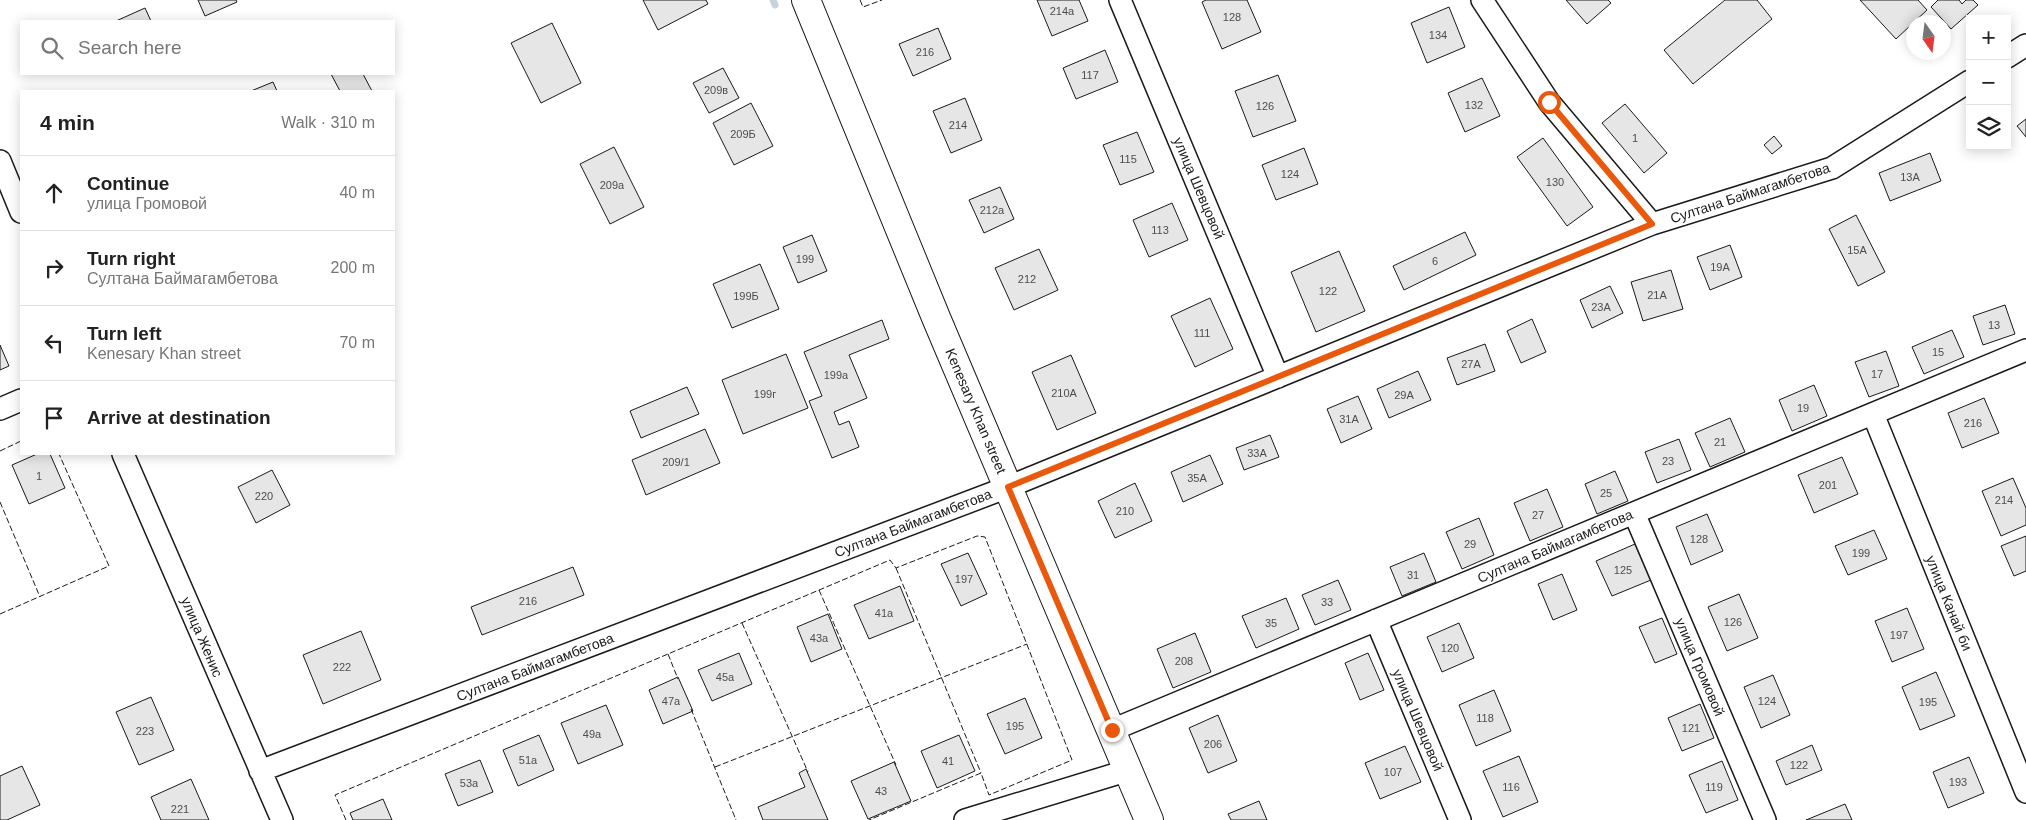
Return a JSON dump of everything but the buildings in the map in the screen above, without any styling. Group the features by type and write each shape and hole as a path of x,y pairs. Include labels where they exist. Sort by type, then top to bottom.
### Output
{"main road":[{"name":"Kenesary Khan street","path":"806,0 937,320 1149,820"}],"street":[{"name":"улица Шевцовой","path":"1120,0 1278,377"},
{"path":"1482,0 1549,102 1652,224"},
{"path":"2011,54 2026,45"},
{"name":"Султана Баймагамбетова","path":"260,771 1008,487 1652,224 1832,168 1966,84"},
{"path":"0,161 20,210"},
{"name":"Султана Баймагамбетова","path":"1112,730 2026,350"},
{"path":"0,409 20,400"},
{"name":"улица Канай би","path":"1873,414 2026,792"},
{"name":"улица Женис","path":"124,455 282,820"},
{"name":"улица Громовой","path":"1634,513 1765,820"},
{"name":"улица Шевцовой","path":"1376,620 1460,820"},
{"path":"965,820 1129,770"}],"waterway":[{"path":"773,0 775,5"}],"fence":[{"path":"860,0 863,7 882,0"},
{"path":"0,451 20,441"},
{"path":"0,614 109,566 59,455"},
{"path":"0,502 40,597"},
{"path":"346,820 335,795 890,560 896,568 977,536 985,537 1072,760 989,795 981,773 869,820"},
{"path":"896,568 981,773"},
{"path":"819,590 896,765"},
{"path":"742,623 808,772"},
{"path":"715,767 1027,644"},
{"path":"668,654 678,679"},
{"path":"691,709 736,820"}],"route":[{"path":"1112,730 1008,487 1652,224 1549,102"}]}
